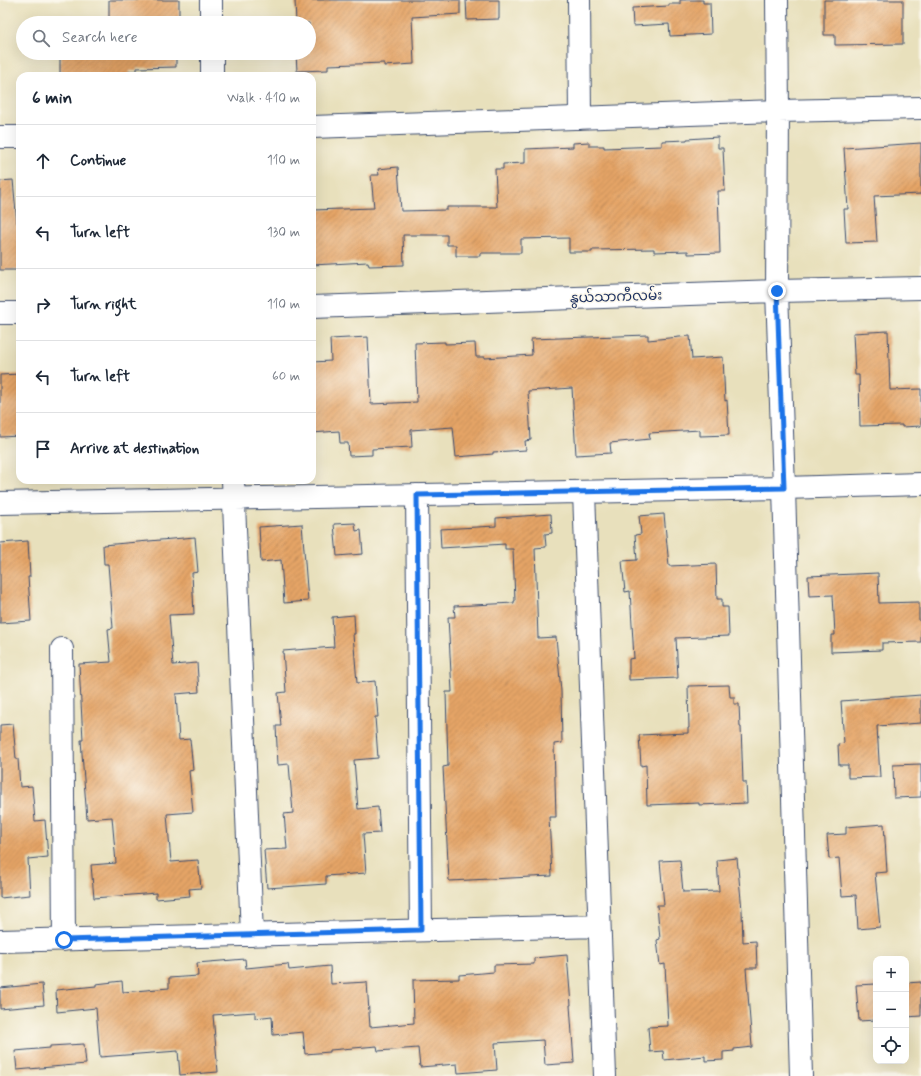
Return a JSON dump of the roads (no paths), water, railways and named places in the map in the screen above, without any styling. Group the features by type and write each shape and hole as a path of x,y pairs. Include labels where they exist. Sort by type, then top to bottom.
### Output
{"street":[{"path":"211,0 211,16"},
{"path":"579,0 580,118"},
{"path":"777,0 777,291 801,1076"},
{"path":"212,60 212,72"},
{"path":"316,127 778,111 921,108"},
{"path":"0,137 16,137"},
{"name":"နွယ်သာကီလမ်း","path":"316,307 777,291 921,288"},
{"path":"0,313 16,313"},
{"path":"0,503 234,489 417,495 921,484"},
{"path":"234,489 252,935"},
{"path":"584,492 605,1076"},
{"path":"417,495 421,930"},
{"path":"62,649 64,940"},
{"path":"0,942 599,926"}]}
